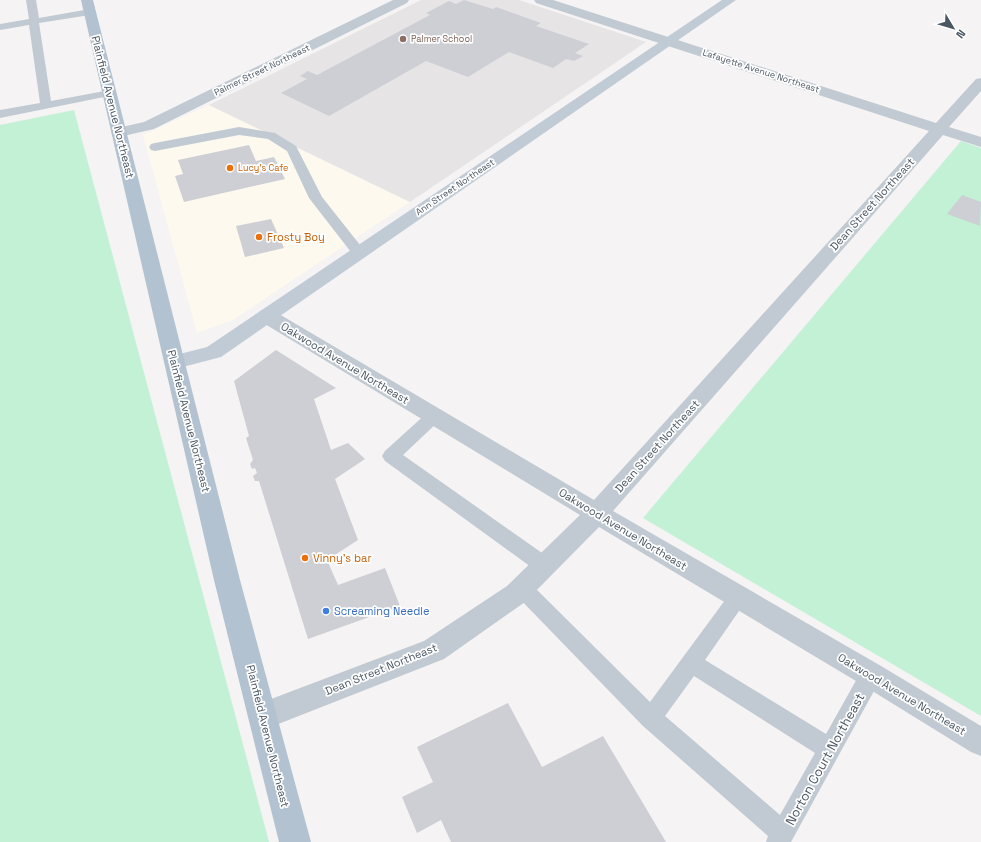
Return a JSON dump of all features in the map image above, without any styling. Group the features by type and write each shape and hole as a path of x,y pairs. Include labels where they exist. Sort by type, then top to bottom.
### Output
{"main road":[{"name":"Ann Street Northeast","path":"175,362 214,352 730,0"},
{"name":"Plainfield Avenue Northeast","path":"88,6 227,580 295,842"}],"street":[{"name":"Palmer Street Northeast","path":"119,132 149,126 403,0"},
{"name":"Lafayette Avenue Northeast","path":"540,0 981,142"},
{"name":"Dean Street Northeast","path":"263,716 434,650 516,594 577,535 981,82"},
{"name":"Oakwood Avenue Northeast","path":"267,316 596,514 871,675 981,742"}],"lane":[{"path":"31,0 46,105"},
{"path":"0,27 35,21 88,6"},
{"path":"0,114 110,93"},
{"path":"155,147 239,131 271,136 292,149 316,198 359,252"},
{"path":"434,416 391,456 545,566"},
{"path":"522,588 651,718 781,837"},
{"path":"651,718 738,598"},
{"path":"691,663 830,750"},
{"name":"Norton Court Northeast","path":"781,837 871,675"}],"shaded area":[{"path":"421,0 519,0 646,42 410,202 209,105"},
{"path":"209,105 410,202 233,320 197,333 143,135"}],"green space":[{"path":"74,110 269,842 0,842 0,125"},
{"path":"961,141 981,148 981,716 643,518"}],"building":[{"path":"464,0 493,9 496,7 541,23 536,26 589,44 575,53 583,56 574,61 566,59 553,68 509,52 468,77 426,61 329,116 281,93 307,79 300,76 308,71 317,75 430,15 426,13 449,1 456,4"},
{"name":"Lucy's Cafe","path":"249,145 256,161 274,157 285,179 184,202 175,176 183,174 178,160"},
{"path":"962,195 981,202 980,226 947,214"},
{"name":"Frosty Boy","path":"271,219 284,248 245,257 236,226"},
{"path":"276,350 336,388 314,399 331,450 348,443 365,459 335,479 358,540 327,560 338,585 385,568 400,606 308,639 259,481 255,481 253,476 257,473 255,468 252,469 250,464 253,460 246,438 249,436 234,381"},
{"path":"508,703 542,767 603,736 666,842 451,842 441,820 417,833 402,797 433,782 417,747"}],"place":[{"name":"Palmer School","path":"403,39"},
{"name":"Lucy's Cafe","path":"230,168"},
{"name":"Frosty Boy","path":"259,237"},
{"name":"Vinny's bar","path":"305,558"},
{"name":"Screaming Needle","path":"326,611"}]}
